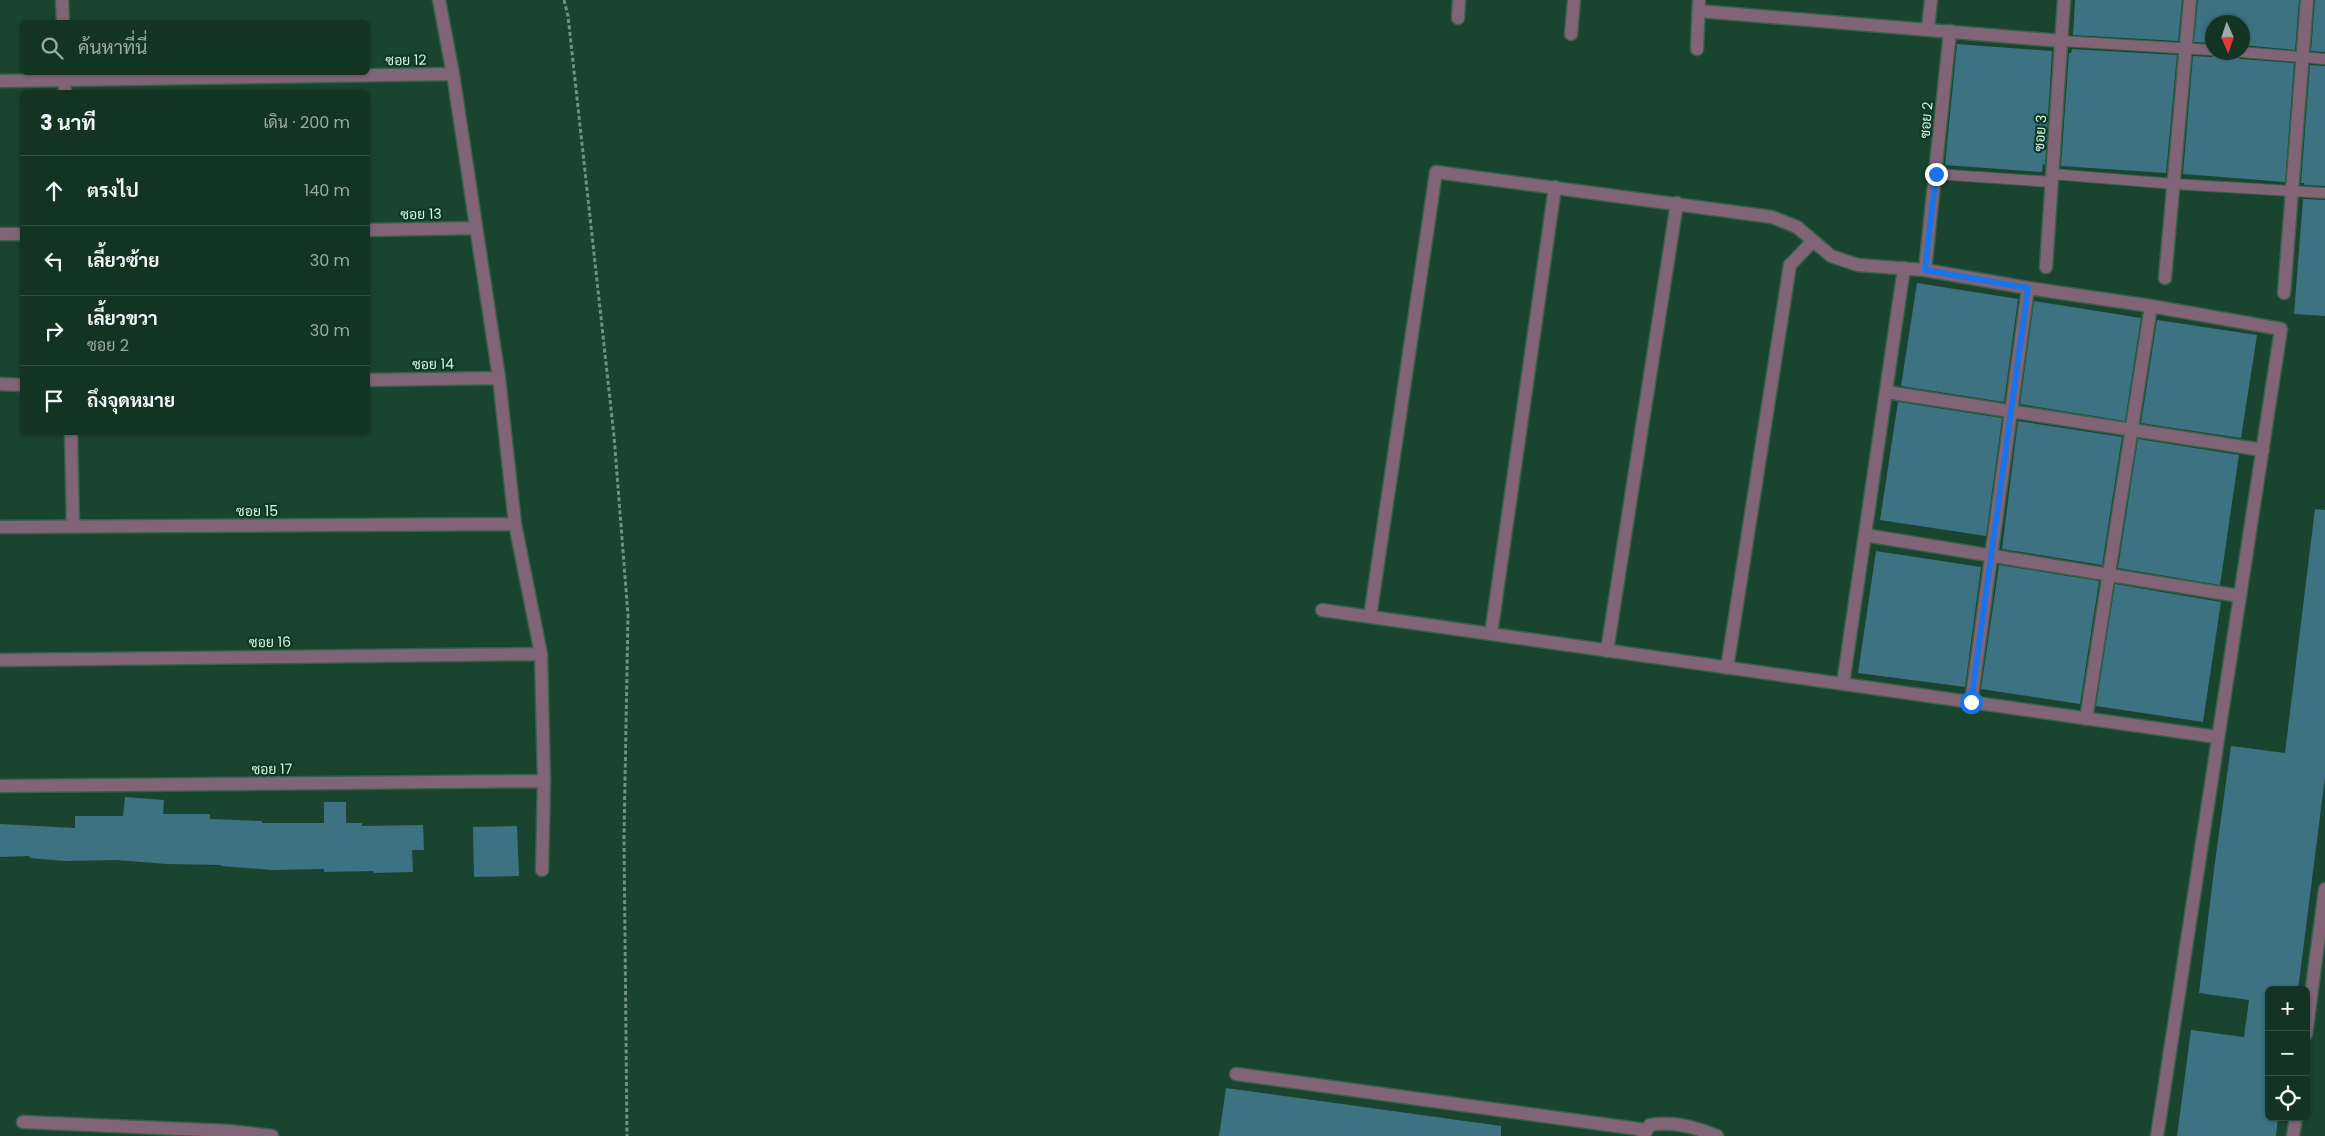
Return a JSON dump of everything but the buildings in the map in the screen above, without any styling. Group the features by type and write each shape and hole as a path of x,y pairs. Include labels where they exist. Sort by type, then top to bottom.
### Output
{"street":[{"path":"62,0 63,20"},
{"path":"439,0 453,74 499,378 515,524 541,654 544,781 542,870"},
{"path":"1458,0 1458,18"},
{"path":"1571,34 1574,0"},
{"path":"1928,29 1930,0"},
{"name":"ซอย 3","path":"2046,267 2064,0"},
{"path":"2166,278 2190,0"},
{"path":"2284,294 2307,0"},
{"path":"1697,49 1699,6 2061,40"},
{"name":"ซอย 2","path":"1925,270 1950,31"},
{"name":"ซอย 12","path":"0,81 65,82 453,74"},
{"path":"1370,617 1436,172 1772,217 1797,227 1812,242 1831,256 1858,265 1925,270 2281,329 2157,1136"},
{"path":"1491,634 1555,187"},
{"path":"1607,651 1677,203"},
{"name":"ซอย 13","path":"370,230 476,228"},
{"path":"0,234 20,234"},
{"path":"1727,668 1790,265 1812,242"},
{"path":"1843,684 1904,268"},
{"path":"1971,702 2028,288"},
{"path":"2086,719 2151,306"},
{"name":"ซอย 14","path":"370,380 499,378"},
{"path":"0,384 20,385"},
{"path":"1886,392 2263,450"},
{"path":"71,435 73,527"},
{"name":"ซอย 15","path":"0,528 515,524"},
{"path":"1865,536 2239,596"},
{"path":"1322,610 2218,737"},
{"name":"ซอย 16","path":"0,660 541,654"},
{"name":"ซอย 17","path":"0,786 544,781"},
{"path":"2306,1031 2325,889"},
{"path":"1236,1074 1644,1133 1650,1125 1665,1123 1689,1125 1717,1136"},
{"path":"2293,1136 2295,1121"},
{"path":"23,1122 229,1130 272,1136"}],"lane":[{"path":"2061,40 2205,49"},
{"path":"2250,53 2325,59"},
{"path":"1936,174 2052,178 2325,193"}],"path":[{"path":"564,0 568,16 614,436 628,615 624,837 627,1136"}],"route":[{"path":"1936,174 1925,270 2028,288 1971,702"}]}
